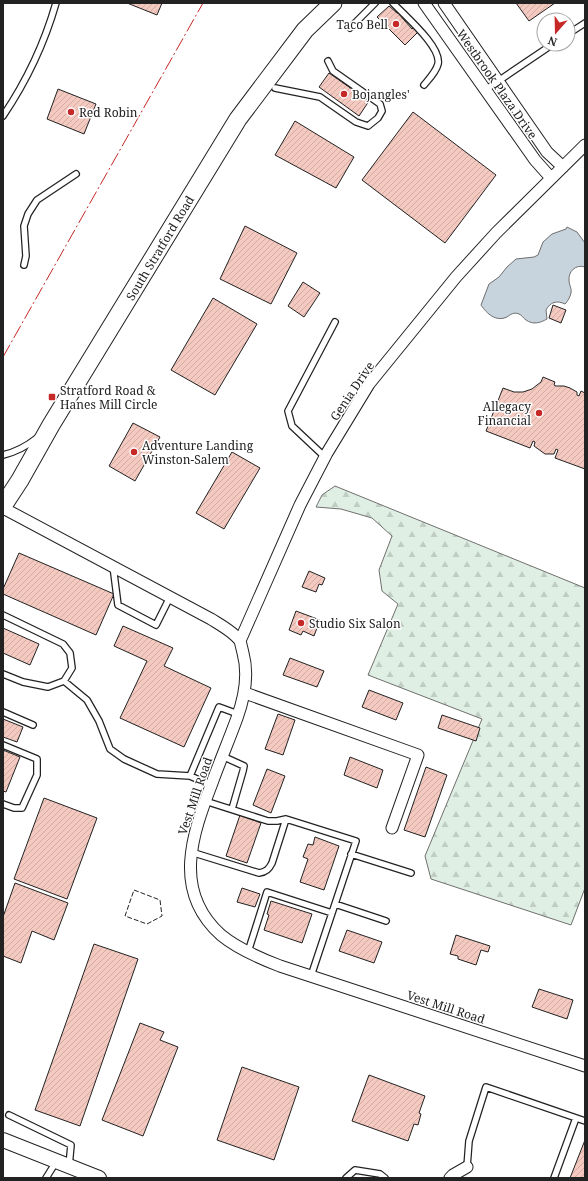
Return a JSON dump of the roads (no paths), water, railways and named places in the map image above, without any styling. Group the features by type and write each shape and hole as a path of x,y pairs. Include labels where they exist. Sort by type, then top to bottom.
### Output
{"main road":[{"name":"South Stratford Road","path":"3,507 51,425 238,119 305,30 333,3"}],"street":[{"name":"Westbrook Plaza Drive","path":"424,3 484,90 535,160 557,173"},
{"name":"Westbrook Plaza Drive","path":"444,3 547,152 557,173"},
{"path":"557,173 585,145"},
{"name":"Genia Drive","path":"240,641 300,505 325,457 369,384 456,277 496,233 557,173"},
{"path":"3,507 211,619 227,629 240,641"},
{"name":"Vest Mill Road","path":"240,641 246,670 245,693 205,801 195,830 190,851 192,887 204,915 222,935 248,952 280,966 585,1066"},
{"path":"245,693 418,755 392,828"},
{"path":"3,1140 63,1164 84,1175 99,1178"},
{"path":"450,1178 467,1167"}],"lane":[{"path":"3,116 19,93 41,48 56,3"},
{"path":"350,28 375,3"},
{"path":"393,3 425,36 436,52 438,64 433,74 424,85"},
{"path":"576,29 585,23"},
{"path":"484,90 541,52"},
{"path":"275,88 320,97 356,122 368,126 378,118 382,110 380,104 333,71 328,61"},
{"path":"24,265 26,256 24,226 28,214 37,200 76,174"},
{"path":"325,457 292,426 288,410 335,322"},
{"path":"3,455 12,453 30,444 51,425"},
{"path":"112,566 118,605 156,625 170,597"},
{"path":"3,615 63,644 70,653 72,668 64,681 48,687 23,682 3,674"},
{"path":"64,681 86,700 99,721 110,749 124,759 157,774 190,776 211,785"},
{"path":"190,776 219,707 238,714"},
{"path":"3,712 33,725"},
{"path":"3,745 37,759 37,775 22,808 14,808 3,804"},
{"path":"222,756 244,766 232,809"},
{"path":"205,801 268,821 286,819 356,841 311,976"},
{"path":"190,851 259,873 264,872 272,863 286,819"},
{"path":"351,854 412,873"},
{"path":"248,952 267,892 332,913"},
{"path":"335,904 386,921"},
{"path":"467,1167 469,1141 486,1087 585,1121"},
{"path":"9,1116 71,1145 63,1164 46,1178"},
{"path":"554,1178 576,1118"},
{"path":"346,1178 355,1170 380,1174 385,1178"}],"place":[{"name":"Taco Bell","path":"396,24"},
{"name":"Bojangles'","path":"344,94"},
{"name":"Red Robin","path":"71,112"},
{"name":"Stratford Road & Hanes Mill Circle","path":"52,397"},
{"name":"Allegacy Financial","path":"539,413"},
{"name":"Adventure Landing Winston-Salem","path":"134,452"},
{"name":"Studio Six Salon","path":"301,623"}]}
